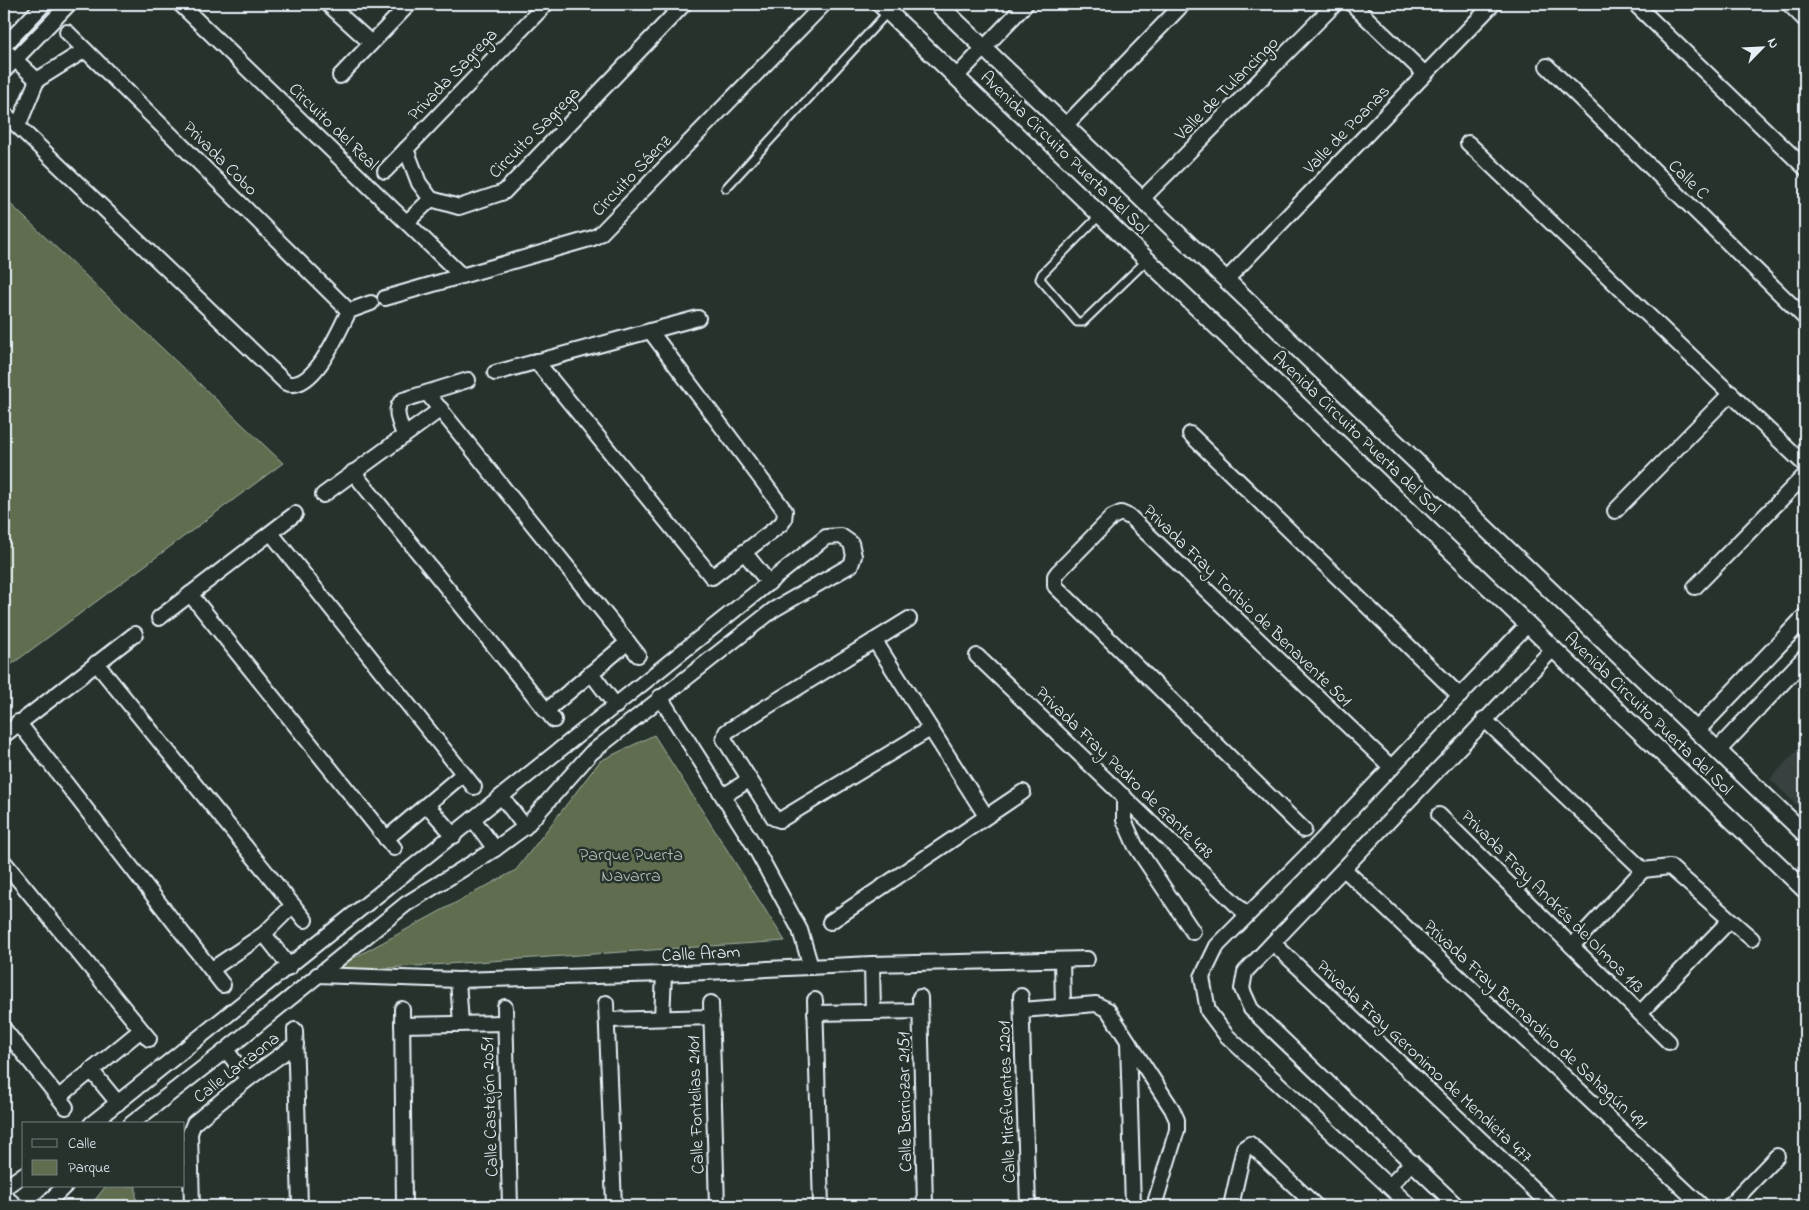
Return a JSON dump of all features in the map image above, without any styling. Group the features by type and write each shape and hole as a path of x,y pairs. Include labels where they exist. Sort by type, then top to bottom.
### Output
{"street":[{"path":"37,80 4,47 44,4"},
{"path":"4,71 69,4"},
{"name":"Circuito del Real","path":"180,4 461,275"},
{"path":"328,4 371,44"},
{"path":"340,76 409,4"},
{"name":"Privada Sagrega","path":"385,171 546,4"},
{"name":"Circuito Sagrega","path":"430,199 458,207 504,192 684,4"},
{"name":"Circuito Sáenz","path":"385,298 593,238 600,234 824,4"},
{"name":"Avenida Circuito Puerta del Sol","path":"938,4 1805,834"},
{"path":"957,76 1026,4"},
{"path":"1065,126 1183,4"},
{"name":"Valle de Tulancingo","path":"1142,200 1335,4"},
{"path":"1352,4 1425,74"},
{"name":"Valle de Poanas","path":"1226,280 1492,4"},
{"path":"1635,4 1805,168"},
{"path":"1789,4 1805,20"},
{"name":"Avenida Circuito Puerta del Sol","path":"884,8 1805,890"},
{"name":"Privada Cobo","path":"67,32 349,311"},
{"path":"18,126 37,80 85,50"},
{"name":"Calle C","path":"1547,66 1805,318"},
{"path":"4,113 286,383 292,385 298,383 318,370 349,311 371,303"},
{"path":"1468,143 1805,465"},
{"path":"406,149 419,183 430,199 407,222"},
{"path":"495,373 698,318"},
{"path":"536,361 712,577 781,524 784,520 785,511 651,332"},
{"path":"404,435 397,410 398,404 404,400 468,380"},
{"path":"427,393 638,655"},
{"path":"1615,511 1731,394"},
{"path":"323,495 441,409"},
{"path":"1190,434 1460,696"},
{"path":"353,472 550,715 591,673 628,642"},
{"path":"1694,588 1805,475"},
{"path":"158,618 295,514"},
{"name":"Privada Fray Toribio de Benavente 501","path":"1304,830 1055,586 1055,576 1058,572 1112,517 1121,514 1130,517 1392,768"},
{"path":"271,533 474,787"},
{"path":"94,1122 826,537 840,536 851,543 854,556 851,565 773,610 660,697 591,753 524,827 495,849 406,904 226,1050 134,1122"},
{"path":"744,552 769,583"},
{"path":"190,594 390,843 427,805 463,774"},
{"path":"909,619 726,732 724,739 774,818 780,820 930,729"},
{"path":"1697,730 1805,619"},
{"path":"1410,1206 1226,1035 1208,1011 1202,977 1217,946 1392,768 1528,624"},
{"path":"4,735 18,722 135,634"},
{"path":"874,641 986,816"},
{"path":"1457,1206 1251,1009 1242,989 1245,972 1484,719 1553,649"},
{"name":"Privada Fray Pedro de Gante 478","path":"977,656 1247,915"},
{"path":"1718,750 1805,658"},
{"path":"96,663 305,920"},
{"path":"591,673 616,706"},
{"path":"660,697 752,842 800,930 811,967"},
{"path":"1484,719 1643,870"},
{"path":"18,722 223,985"},
{"path":"723,796 749,780"},
{"path":"830,922 1023,792"},
{"path":"1124,796 1124,820 1135,845 1193,932"},
{"path":"502,797 524,827"},
{"path":"427,805 454,836"},
{"name":"Privada Fray Andrés de Olmos 113","path":"1439,815 1669,1042"},
{"path":"473,819 495,849"},
{"path":"4,862 145,1034 91,1070 63,1102 4,1029"},
{"path":"1572,946 1643,870 1670,867 1752,939"},
{"name":"Privada Fray Bernardino de Sahagún 491","path":"1344,869 1702,1206"},
{"path":"212,969 264,934 294,905"},
{"name":"Privada Fray Andrés de Olmos 113","path":"1640,1014 1730,920"},
{"path":"264,934 290,966"},
{"name":"Privada Fray Geronimo de Mendieta 477","path":"1273,944 1551,1206"},
{"name":"Calle Aram","path":"317,975 458,980 664,974 872,964 1087,959"},
{"path":"1062,960 1063,1006 1096,1004 1108,1010 1172,1109 1177,1120 1177,1130 1154,1206"},
{"path":"821,1206 815,1007 873,1012 872,964"},
{"path":"608,1020 662,1018 664,974"},
{"path":"458,980 461,1024"},
{"path":"606,1003 614,1206"},
{"name":"Calle Mirafuentes 2201","path":"1028,1206 1022,1003 1063,1006"},
{"name":"Calle Berriozar 2151","path":"873,1012 920,1004 925,1206"},
{"name":"Calle Castejón 2051","path":"505,1007 510,1206"},
{"path":"402,1009 404,1206"},
{"name":"Calle Fontelias 2101","path":"662,1018 711,1010 717,1206"},
{"path":"402,1025 505,1023"},
{"name":"Calle Larraona","path":"192,1206 190,1139 192,1127 197,1120 296,1037 300,1206"},
{"path":"1128,1040 1133,1206"},
{"path":"226,1050 248,1078"},
{"path":"91,1070 118,1103"},
{"path":"1231,1206 1244,1148 1250,1144 1316,1206"},
{"path":"1729,1206 1777,1156"},
{"path":"1390,1186 1412,1162"},
{"path":"4,1188 22,1175"},
{"path":"44,1206 63,1188"},
{"path":"4,1196 16,1206"}],"lane":[{"path":"726,188 884,8"},
{"path":"1100,214 1042,274 1040,279 1077,322 1083,322 1148,260"}],"shaded area":[{"path":"1805,742 1805,813 1770,779"}],"green space":[{"path":"4,198 283,463 4,670"},
{"name":"Parque Puerta Navarra","path":"654,735 785,941 328,972 516,870 600,761"},
{"path":"104,1188 136,1188 136,1206 90,1206"}]}
